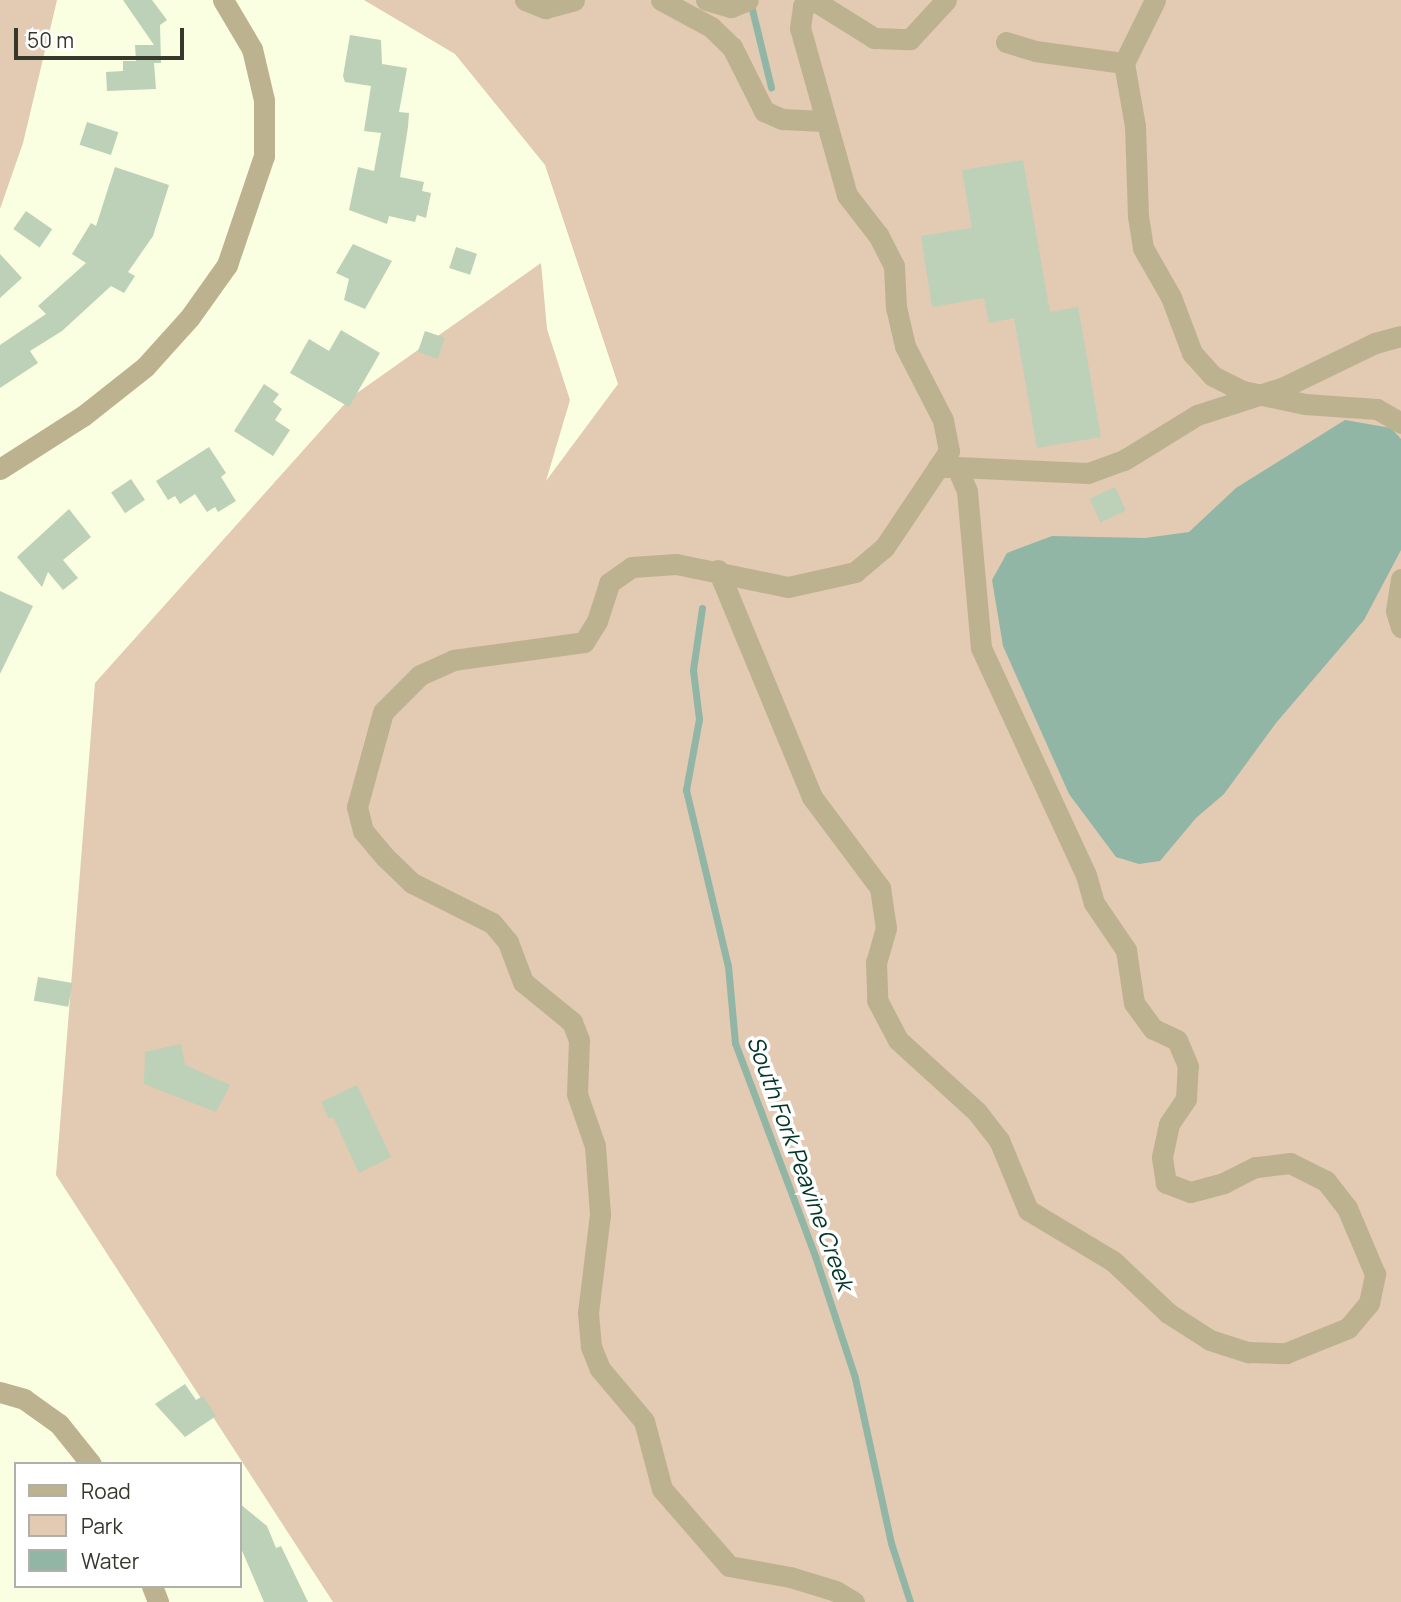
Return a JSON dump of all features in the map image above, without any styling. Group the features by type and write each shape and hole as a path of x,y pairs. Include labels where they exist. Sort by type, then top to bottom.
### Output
{"street":[{"path":"0,469 83,416 145,367 190,317 227,265 264,156 264,100 252,49 223,0"},
{"path":"524,0 545,8 574,0"},
{"path":"661,0 710,27 733,47 764,111 782,119 824,121"},
{"path":"706,0 739,3"},
{"path":"854,1602 836,1591 790,1577 729,1566 662,1489 644,1421 600,1369 591,1347 587,1312 600,1214 595,1146 577,1094 579,1040 572,1022 523,982 508,942 492,923 412,883 384,857 363,831 357,807 383,712 420,675 453,660 584,642 597,621 609,583 632,566 676,564 718,570 752,583 788,587 855,572 884,548 947,467 949,451 943,420 905,346 896,308 894,266 878,235 847,195 800,28 803,6 814,1 874,38 909,39 946,0"},
{"path":"1155,0 1124,63 1135,126 1143,248 1171,297 1192,352 1213,376 1256,393 1306,404 1377,409 1401,423"},
{"path":"1006,42 1035,51 1124,63"},
{"path":"947,467 1088,473 1124,460 1197,415 1256,393 1284,387 1375,343 1401,336"},
{"path":"718,570 812,797 880,888 886,928 876,962 877,1000 898,1040 977,1112 999,1140 1028,1210 1113,1261 1168,1313 1210,1340 1248,1352 1286,1353 1348,1328 1369,1303 1375,1274 1347,1208 1326,1181 1290,1163 1255,1167 1224,1183 1190,1192 1166,1183 1162,1157 1169,1124 1186,1100 1188,1066 1177,1040 1153,1029 1134,1003 1126,950 1094,902 1086,875 981,648 967,491 947,467"},
{"path":"1401,579 1396,611 1401,627"},
{"path":"0,1392 24,1399 59,1424 89,1462"}],"green space":[{"path":"0,0 57,0 23,143 0,209"},
{"path":"364,0 1401,0 1401,1602 333,1602 56,1175 95,683 350,398 541,263 547,329 570,400 546,481 618,384 545,165 455,54"}],"water":[{"path":"1345,420 1391,428 1401,439 1401,550 1364,620 1276,723 1224,794 1196,818 1160,861 1139,864 1116,857 1069,794 1003,646 992,580 1007,553 1052,536 1145,538 1189,532 1236,488"}],"building":[{"path":"123,0 152,0 167,20 160,25 161,63 154,63 156,89 107,91 106,72 123,71 123,61 136,61 135,45 154,45"},
{"path":"350,35 381,40 382,64 407,68 399,112 409,113 400,177 424,182 422,191 431,193 426,218 417,215 415,222 389,216 387,224 349,210 358,167 374,171 381,133 364,131 371,86 345,82 343,76"},
{"path":"87,122 118,132 111,155 80,145"},
{"path":"1023,160 1050,312 1078,307 1101,437 1037,448 1014,318 989,323 984,298 932,307 921,236 972,228 962,170"},
{"path":"115,167 169,185 153,236 128,272 135,276 124,293 111,286 62,331 30,351 38,363 0,388 0,345 46,314 38,306 86,263 72,254 91,223 96,226"},
{"path":"26,211 52,229 40,247 13,229"},
{"path":"353,244 392,261 365,309 344,300 349,279 336,273"},
{"path":"456,247 477,254 470,275 449,268"},
{"path":"0,254 22,278 0,298"},
{"path":"341,330 380,353 349,407 290,373 309,339 329,351"},
{"path":"425,331 445,338 438,359 418,352"},
{"path":"264,384 279,394 273,402 282,409 275,420 290,430 273,456 234,431"},
{"path":"209,447 226,473 221,477 236,501 218,512 215,507 207,512 195,494 180,504 175,496 168,500 156,481"},
{"path":"131,479 145,500 125,513 111,492"},
{"path":"1115,487 1126,511 1101,522 1090,499"},
{"path":"69,509 91,537 63,560 78,578 63,590 48,572 42,587 17,557"},
{"path":"0,591 33,606 0,674"},
{"path":"38,977 72,983 68,1007 34,1001"},
{"path":"181,1044 185,1065 230,1085 216,1112 144,1084 145,1052"},
{"path":"357,1085 391,1157 359,1173 333,1117 329,1119 321,1102"},
{"path":"185,1384 196,1400 203,1396 216,1416 185,1437 155,1404"},
{"path":"242,1506 267,1526 276,1548 281,1546 308,1602 264,1602 242,1551"}],"waterway":[{"name":"South Fork Peavine Creek","path":"750,1 771,87"},
{"name":"South Fork Peavine Creek","path":"702,608 693,670 699,719 686,790 728,966 735,1043 815,1256 855,1378 891,1543 910,1602"}]}
